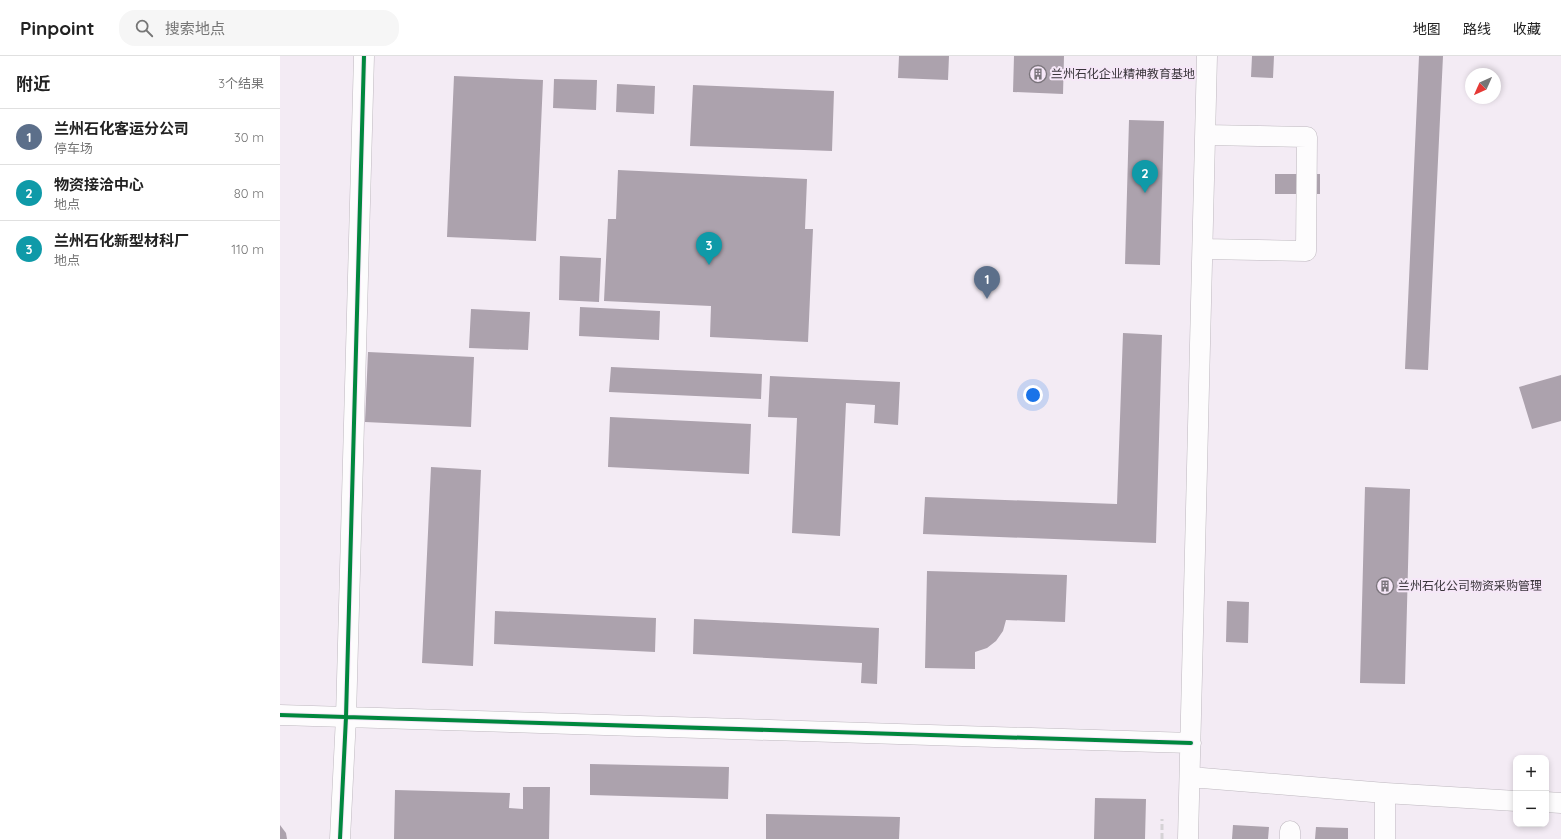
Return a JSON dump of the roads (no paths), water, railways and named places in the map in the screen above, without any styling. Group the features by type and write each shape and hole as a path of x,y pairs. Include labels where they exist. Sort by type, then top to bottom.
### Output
{"street":[{"path":"340,839 346,717 364,56"},
{"path":"1188,839 1207,56"},
{"path":"1203,249 1306,251 1307,137 1206,135"},
{"path":"280,715 1190,743"},
{"path":"1190,776 1385,794 1513,801"},
{"path":"1385,794 1385,839"},
{"path":"1549,802 1561,803"}],"railway":[{"path":"1162,819 1162,839"}],"place":[{"name":"兰州石化企业精神教育基地","path":"1038,74"},
{"name":"物资接洽中心","path":"1145,193"},
{"name":"兰州石化新型材科厂","path":"709,265"},
{"name":"兰州石化客运分公司","path":"987,299"},
{"name":"兰州石化公司物资采购管理","path":"1385,586"}]}
